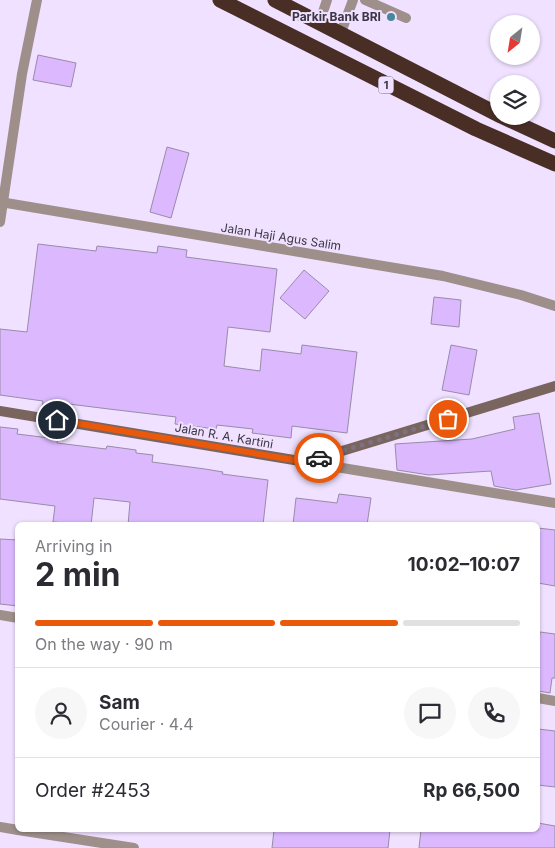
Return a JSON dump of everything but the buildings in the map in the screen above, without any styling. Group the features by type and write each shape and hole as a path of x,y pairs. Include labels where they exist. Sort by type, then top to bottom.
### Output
{"highway":[{"name":"1","path":"220,0 476,129 555,164"},
{"name":"1","path":"275,0 318,24 490,111"},
{"name":"1","path":"520,125 555,141"}],"street":[{"path":"0,222 1,203 22,74 37,0"},
{"path":"318,24 327,0"},
{"path":"340,35 353,0"},
{"path":"365,0 406,18"},
{"name":"Jalan Haji Agus Salim","path":"1,203 442,276 521,295 555,306"},
{"name":"Jalan R. A. Kartini","path":"0,411 306,462 555,386"},
{"path":"306,462 555,503"},
{"path":"0,615 15,618"},
{"path":"540,698 555,701"},
{"path":"0,827 15,830"},
{"path":"31,832 134,848"}],"way so far":[{"path":"319,458 448,419"}],"place":[{"name":"Parkir Bank BRI","path":"391,17"}],"route":[{"path":"57,420 306,462 319,458"}]}
